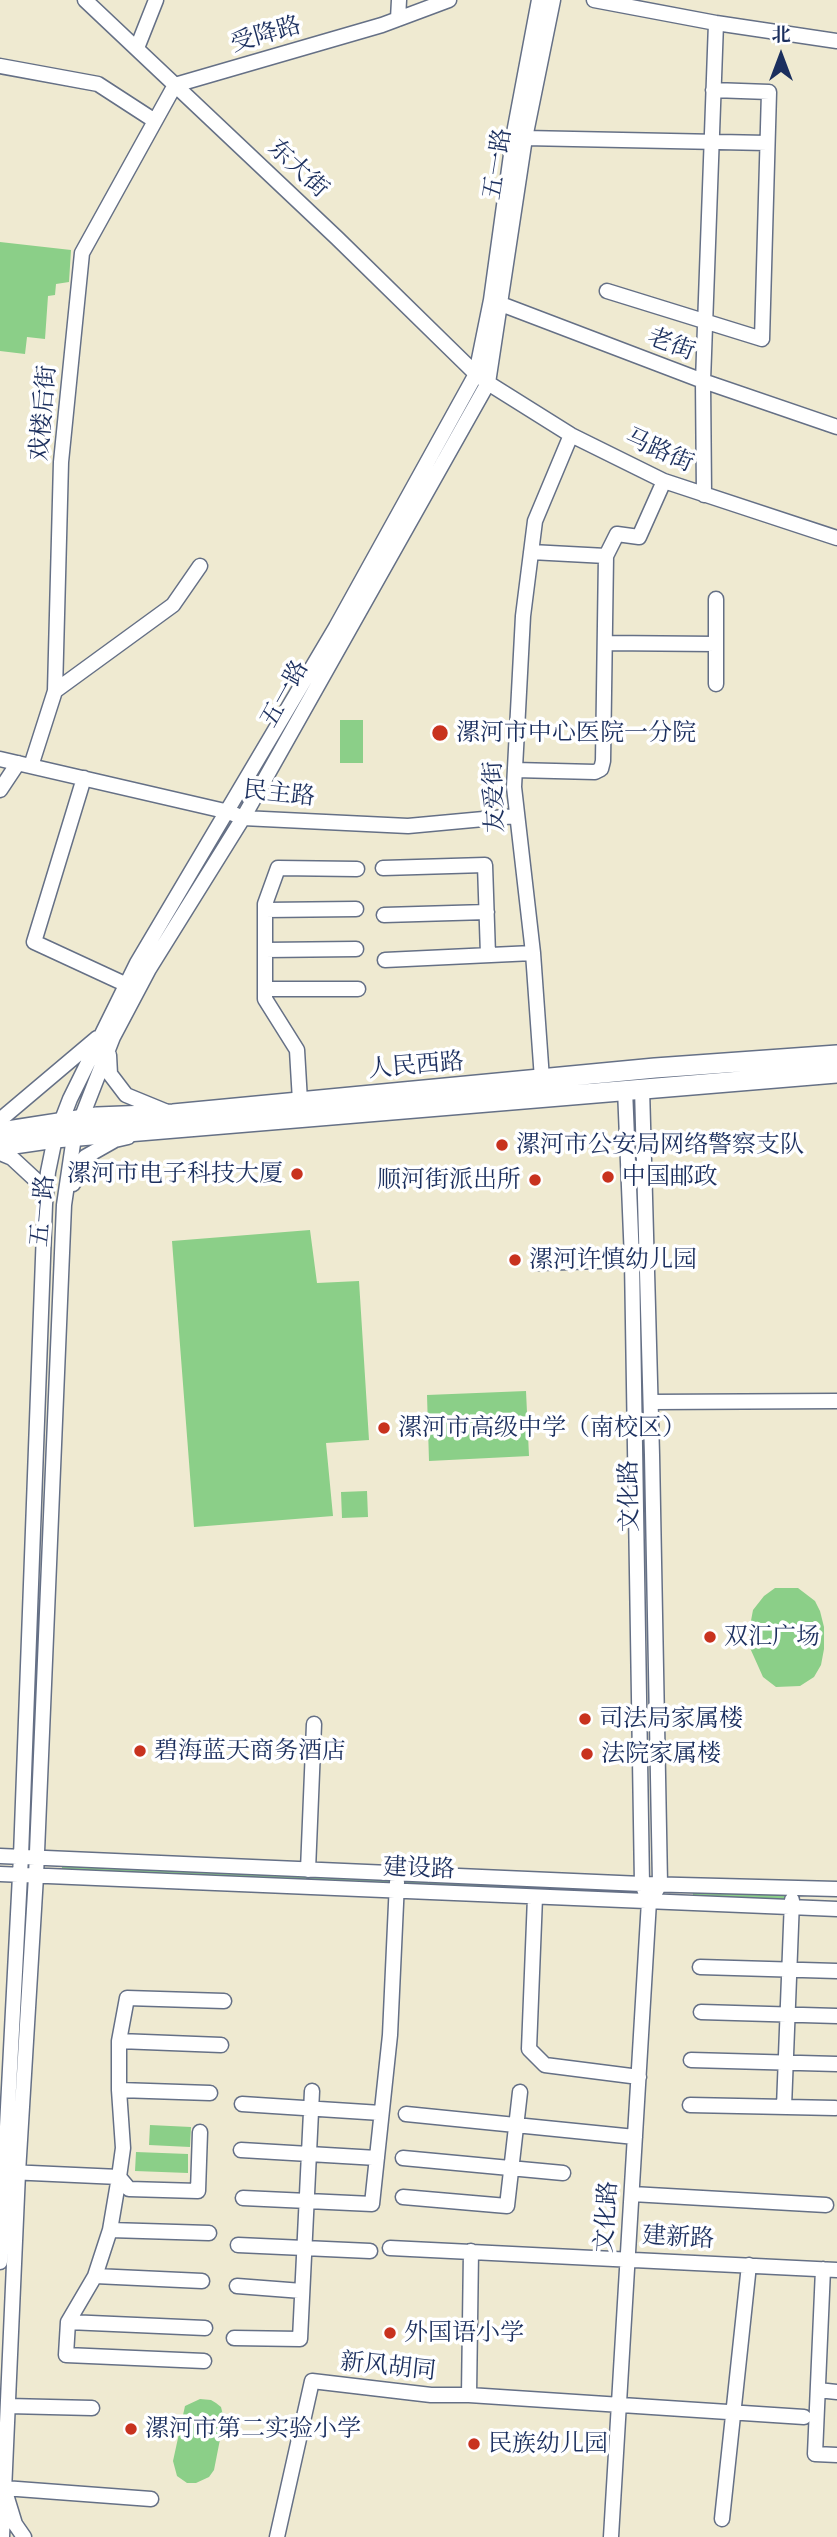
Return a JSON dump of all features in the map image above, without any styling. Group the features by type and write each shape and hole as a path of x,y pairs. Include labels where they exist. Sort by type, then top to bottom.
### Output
{"main road":[{"name":"人民西路","path":"0,1146 68,1129 173,1114 542,1079 837,1055"},
{"name":"人民西路","path":"0,1132 68,1129 159,1131 634,1097 837,1073"}],"street":[{"name":"东大街","path":"85,0 338,237 482,379"},
{"path":"137,48 156,0"},
{"path":"398,19 399,0"},
{"name":"受降路","path":"175,85 398,19 449,0"},
{"name":"五一路","path":"495,301 514,133 538,0"},
{"name":"五一路","path":"0,2262 11,2172 36,1876 68,1129 107,1036 243,818 482,379 525,138 553,0"},
{"path":"594,0 716,23 837,41"},
{"path":"704,495 703,381 716,23"},
{"path":"0,66 98,84 155,121"},
{"name":"戏楼后街","path":"0,790 24,765 55,691 61,462 82,253 175,85"},
{"path":"607,291 762,339 769,92 713,90"},
{"path":"525,138 767,143"},
{"name":"老街","path":"495,301 703,381 837,426"},
{"name":"五一路","path":"2,2537 8,2406 11,2172 20,1875 48,1172 137,963 482,379"},
{"name":"马路街","path":"482,379 571,435 664,481 837,538"},
{"name":"友爱街","path":"542,1079 533,953 516,816 515,770 523,616 535,521 571,435"},
{"path":"515,770 595,772 601,769 606,556 617,534 639,537 664,481"},
{"path":"531,552 606,556"},
{"path":"55,691 173,604 200,566"},
{"path":"716,599 716,684"},
{"path":"605,643 716,644"},
{"name":"民主路","path":"0,759 229,811 243,818 408,826 516,816"},
{"path":"84,778 34,942 127,985"},
{"path":"383,868 485,865 488,955"},
{"path":"300,1101 297,1050 265,999 265,904 278,868 357,869"},
{"path":"265,910 356,909"},
{"path":"384,915 487,912"},
{"path":"265,950 356,949"},
{"path":"386,960 533,953"},
{"path":"265,989 358,989"},
{"path":"107,1036 110,1074 116,1085 126,1095 173,1114"},
{"path":"0,1120 107,1036"},
{"name":"文化路","path":"611,2537 649,1901 642,1884 632,1260 634,1097"},
{"name":"文化路","path":"634,1097 651,1402 660,1884 649,1901"},
{"path":"64,1205 85,1157 115,1140 159,1131"},
{"path":"0,1153 22,1165 39,1183 45,1204"},
{"path":"538,1263 632,1260"},
{"path":"651,1402 837,1401"},
{"path":"308,1870 314,1724"},
{"name":"建设路","path":"0,1856 642,1884 837,1889"},
{"name":"建设路","path":"0,1874 837,1909"},
{"path":"243,2198 372,2204 390,2035 397,1874"},
{"path":"784,2107 792,1888"},
{"path":"535,1897 529,2049 545,2065 639,2077"},
{"path":"700,1967 837,1971"},
{"path":"204,2361 66,2355 68,2322 95,2276 110,2230 120,2177 123,2148 119,2041 127,1998 224,2001"},
{"path":"701,2012 837,2016"},
{"path":"119,2041 221,2045"},
{"path":"691,2060 837,2064"},
{"path":"119,2090 210,2093"},
{"path":"234,2338 300,2339 312,2091"},
{"path":"403,2197 507,2206 520,2092"},
{"path":"242,2104 381,2113"},
{"path":"690,2105 835,2108"},
{"path":"406,2114 635,2137"},
{"path":"120,2177 129,2189 198,2191 200,2132"},
{"path":"241,2150 377,2158"},
{"path":"403,2158 563,2173"},
{"path":"11,2172 120,2177"},
{"path":"632,2194 827,2205"},
{"path":"110,2230 209,2233"},
{"path":"238,2245 370,2251"},
{"name":"建新路","path":"390,2248 830,2269"},
{"path":"469,2395 471,2251"},
{"path":"722,2519 749,2265"},
{"path":"830,2269 818,2390 816,2454 837,2455"},
{"path":"95,2276 202,2281"},
{"path":"237,2286 302,2291"},
{"path":"68,2322 205,2328"},
{"name":"新风胡同","path":"277,2537 312,2381 431,2395 469,2395 804,2417"},
{"path":"818,2390 837,2392"},
{"path":"8,2406 92,2408"},
{"path":"24,2537 15,2524 4,2488 151,2499"}],"green space":[{"path":"0,242 71,250 69,282 56,284 55,295 48,296 45,339 27,337 25,354 0,351"},
{"path":"340,720 363,720 363,763 340,763"},
{"path":"310,1230 317,1283 359,1281 369,1440 326,1443 333,1516 194,1527 172,1241"},
{"path":"526,1391 529,1456 429,1461 427,1395"},
{"path":"367,1491 368,1517 342,1518 341,1492"},
{"path":"775,1588 798,1588 815,1601 820,1611 824,1627 821,1665 814,1677 800,1686 776,1687 763,1677 750,1648 753,1610 764,1596"},
{"path":"62,1864 391,1880 391,1887 62,1871"},
{"path":"401,1880 602,1887 602,1895 401,1887"},
{"path":"693,1891 786,1895 786,1900 693,1897"},
{"path":"150,2125 191,2127 190,2147 149,2145"},
{"path":"136,2152 188,2154 188,2173 135,2171"},
{"path":"200,2399 211,2400 221,2407 224,2419 214,2470 209,2477 196,2483 187,2483 177,2476 173,2461 185,2406"}],"place":[{"name":"漯河市中心医院一分院","path":"440,733"},
{"name":"漯河市公安局网络警察支队","path":"502,1145"},
{"name":"漯河市电子科技大厦","path":"297,1174"},
{"name":"中国邮政","path":"608,1177"},
{"name":"顺河街派出所","path":"535,1180"},
{"name":"漯河许慎幼儿园","path":"515,1260"},
{"name":"漯河市高级中学（南校区）","path":"384,1428"},
{"name":"双汇广场","path":"710,1637"},
{"name":"司法局家属楼","path":"585,1719"},
{"name":"碧海蓝天商务酒店","path":"140,1751"},
{"name":"法院家属楼","path":"587,1754"},
{"name":"外国语小学","path":"390,2333"},
{"name":"漯河市第二实验小学","path":"131,2429"},
{"name":"民族幼儿园","path":"474,2444"}]}
